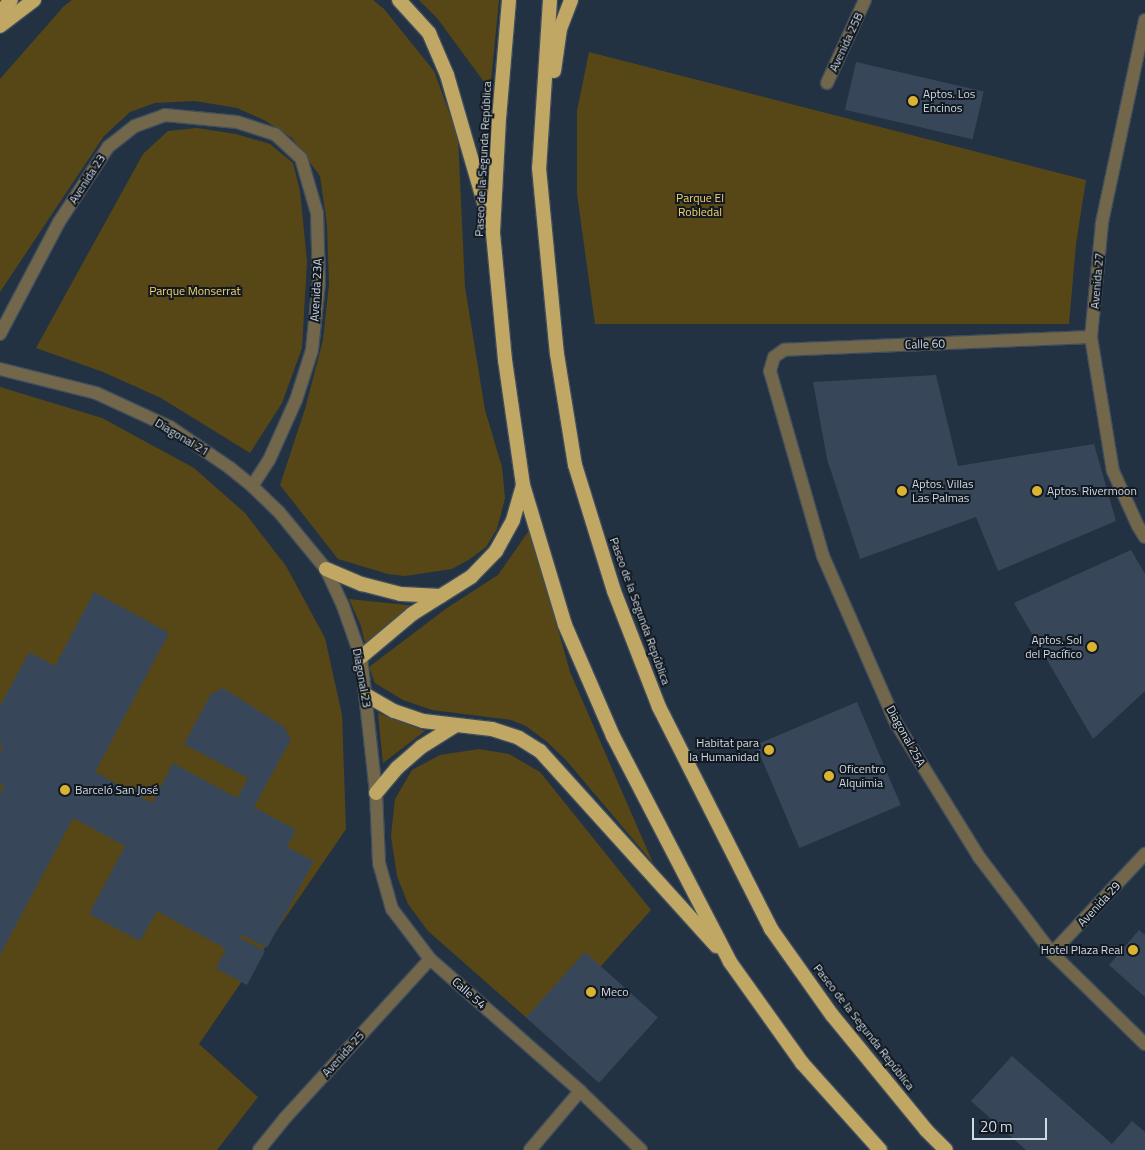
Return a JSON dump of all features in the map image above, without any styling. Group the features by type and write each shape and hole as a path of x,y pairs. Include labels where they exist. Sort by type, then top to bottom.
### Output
{"highway":[{"path":"0,13 11,0"},
{"path":"0,26 34,0"},
{"path":"400,0 429,33 446,74 493,233"},
{"name":"Paseo de la Segunda República","path":"509,0 499,118 493,233 505,360 523,485 565,625 605,719 730,962 802,1063 880,1150"},
{"name":"Paseo de la Segunda República","path":"550,0 539,168 557,354 575,465 614,590 660,707 771,928 832,1015 926,1130 946,1150"},
{"path":"539,168 560,29 571,0"},
{"path":"361,657 412,614 471,577 496,551 514,520 523,485"},
{"path":"326,569 362,584 401,594 441,596"},
{"path":"366,695 394,711 424,721 492,729 520,738 540,751 730,962"},
{"path":"376,793 396,768 421,747 455,726"}],"street":[{"name":"Avenida 25B","path":"826,83 865,0"},
{"name":"Avenida 27","path":"1145,20 1102,223 1092,337 1113,471 1145,537"},
{"name":"Avenida 23","path":"0,334 59,222 108,147 135,126 164,114 237,122"},
{"name":"Avenida 23A","path":"237,122 275,134 301,158 317,213 319,283 312,350 296,400 270,460 252,486"},
{"name":"Calle 60","path":"770,371 774,358 784,350 1092,337"},
{"name":"Diagonal 21","path":"0,369 96,393 162,423 230,468 252,486 279,512 326,569"},
{"name":"Diagonal 25A","path":"770,371 823,556 896,723 979,857 1052,953 1145,1044"},
{"name":"Diagonal 23","path":"326,569 343,606 361,657 376,793"},
{"name":"Calle 54","path":"376,793 379,863 392,909 430,959 580,1091 641,1150"},
{"name":"Avenida 29","path":"1052,953 1145,854"},
{"name":"Avenida 25","path":"258,1150 430,959"},
{"path":"530,1150 580,1091"}],"green space":[{"path":"72,0 373,0 384,9 434,71 458,137 465,287 485,410 502,467 505,498 497,529 486,547 470,559 452,569 405,576 388,574 338,559 280,485 305,409 323,340 329,284 327,225 320,176 292,138 264,120 237,108 195,101 155,103 130,112 104,136 0,292 0,79 64,6"},
{"path":"419,0 499,0 490,90 437,18"},
{"name":"Parque El Robledal","path":"589,52 1086,180 1076,244 1069,324 595,324 577,194 577,111"},
{"name":"Parque Monserrat","path":"197,128 236,134 270,144 293,163 300,191 307,262 302,348 282,403 250,453 161,398 103,372 36,348 143,154 168,131"},
{"path":"0,387 102,418 194,468 245,513 286,566 325,638 342,715 346,829 199,1044 258,1097 217,1150 0,1150"},
{"path":"530,529 570,672 653,863 566,760 546,741 526,726 511,720 432,710 403,700 375,683 369,667 447,608 498,575"},
{"path":"349,599 416,606 365,643 361,626"},
{"path":"378,713 425,731 383,763"},
{"path":"479,749 509,754 540,772 651,910 601,966 529,1020 428,931 408,904 397,876 391,836 395,799 412,770 440,755"}],"building":[{"name":"Aptos. Los Encinos","path":"856,62 984,91 973,139 845,110"},
{"name":"Aptos. Villas Las Palmas","path":"936,375 958,466 1094,444 1116,521 998,571 976,517 860,559 827,459 813,382"},
{"name":"Aptos. Sol del Pacífico","path":"1131,550 1145,574 1145,691 1093,739 1014,603"},
{"name":"Barceló San José","path":"94,592 169,633 95,772 152,803 173,763 237,798 248,778 184,744 211,694 223,688 284,727 291,739 254,807 296,830 287,847 314,861 267,948 242,935 240,938 265,951 247,985 216,968 226,949 157,911 140,941 89,914 125,846 73,818 0,955 0,794 4,786 0,784 0,752 3,746 0,744 0,706 29,652 55,666"},
{"name":"Oficentro Alquimia","path":"857,702 901,805 800,848 756,745"},
{"name":"Hotel Plaza Real","path":"1139,930 1145,935 1145,997 1109,965"},
{"name":"Meco","path":"585,952 658,1018 599,1083 526,1017"},
{"path":"1012,1056 1112,1144 1132,1121 1145,1132 1145,1150 1026,1150 971,1101"}],"place":[{"name":"Aptos. Los Encinos","path":"913,101"},
{"name":"Aptos. Villas Las Palmas","path":"902,491"},
{"name":"Aptos. Rivermoon","path":"1037,491"},
{"name":"Aptos. Sol del Pacífico","path":"1092,647"},
{"name":"Habitat para la Humanidad","path":"769,750"},
{"name":"Oficentro Alquimia","path":"829,776"},
{"name":"Barceló San José","path":"65,790"},
{"name":"Hotel Plaza Real","path":"1133,950"},
{"name":"Meco","path":"591,992"}]}
